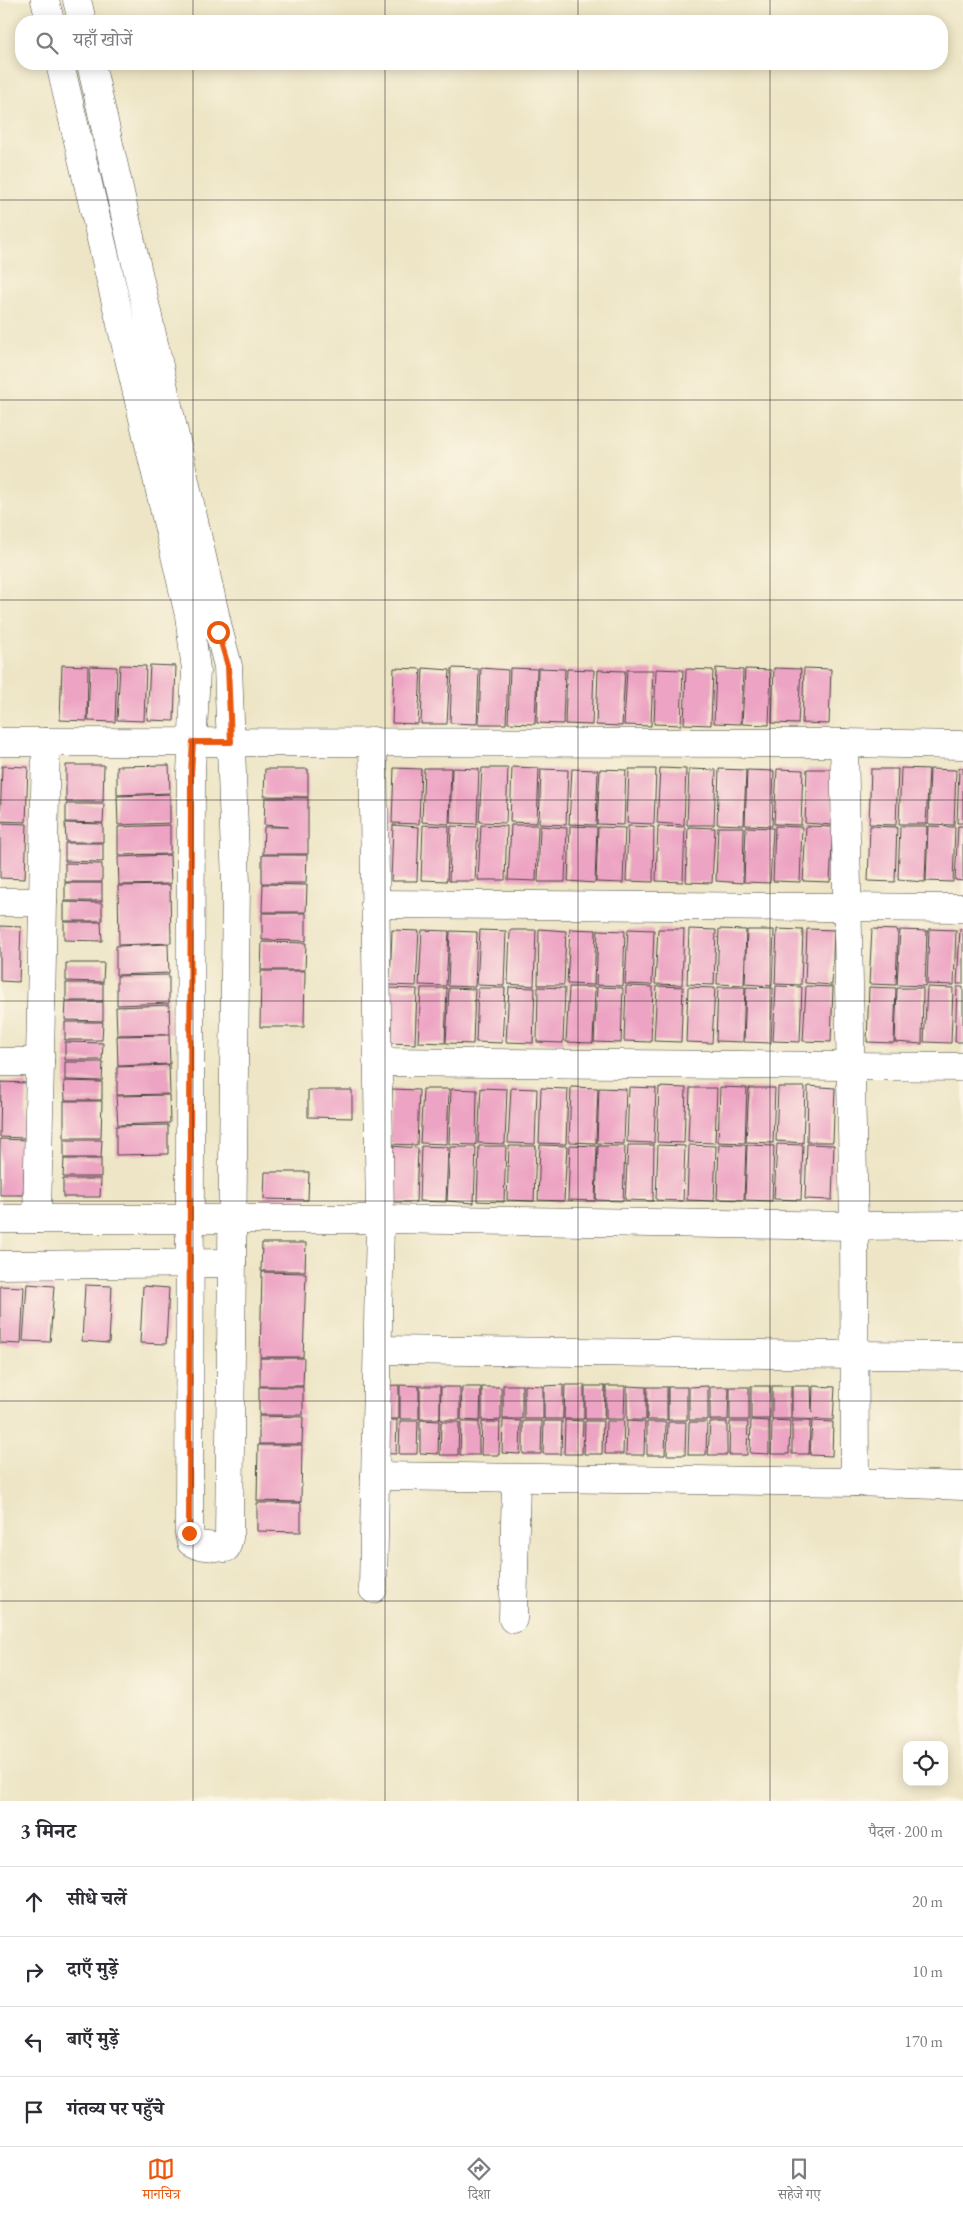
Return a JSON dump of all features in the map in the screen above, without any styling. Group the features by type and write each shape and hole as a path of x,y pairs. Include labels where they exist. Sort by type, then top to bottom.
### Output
{"street":[{"path":"45,0 49,15"},
{"path":"77,0 81,15"},
{"path":"61,70 188,615 196,670 193,742 189,1533 191,1542 197,1545 226,1548 229,1538 236,883 228,666 218,632 92,70"},
{"path":"79,147 109,140"},
{"path":"0,742 844,742 963,744"},
{"path":"37,1219 46,742"},
{"path":"373,742 380,1219 373,1589"},
{"path":"844,742 854,1226 855,1482"},
{"path":"0,902 43,902"},
{"path":"375,904 963,908"},
{"path":"0,1062 40,1062"},
{"path":"377,1062 963,1067"},
{"path":"0,1219 380,1219 854,1226 963,1225"},
{"path":"0,1264 232,1263"},
{"path":"378,1350 963,1356"},
{"path":"375,1476 855,1482 963,1486"},
{"path":"513,1619 516,1479"}],"building":[{"path":"62,665 88,666 87,721 60,720"},
{"path":"120,665 146,666 144,721 117,720"},
{"path":"150,665 176,666 174,721 147,720"},
{"path":"90,666 117,667 115,722 88,721"},
{"path":"394,668 421,669 418,724 392,723"},
{"path":"423,668 450,670 447,724 421,724"},
{"path":"452,668 479,669 477,724 450,723"},
{"path":"481,668 508,670 506,724 479,724"},
{"path":"510,668 537,669 535,724 508,723"},
{"path":"538,668 565,669 563,724 537,723"},
{"path":"716,668 743,670 741,724 714,723"},
{"path":"774,668 801,669 798,724 772,723"},
{"path":"804,668 831,669 829,724 802,723"},
{"path":"567,669 594,670 592,725 565,724"},
{"path":"656,669 683,670 681,725 654,724"},
{"path":"686,669 713,670 711,725 684,724"},
{"path":"745,669 771,670 769,725 742,724"},
{"path":"598,670 625,671 622,726 596,725"},
{"path":"627,670 653,670 651,726 624,725"},
{"path":"66,765 104,765 103,802 66,802"},
{"path":"169,765 170,793 117,795 117,766"},
{"path":"2,766 28,767 26,822 0,821"},
{"path":"512,767 539,768 537,823 510,822"},
{"path":"394,768 421,769 419,824 392,823"},
{"path":"424,768 451,768 449,824 422,822"},
{"path":"452,768 479,769 477,824 450,823"},
{"path":"482,768 508,768 506,823 479,822"},
{"path":"660,768 686,769 684,825 657,823"},
{"path":"901,768 929,769 926,824 899,824"},
{"path":"959,768 963,768 963,823 957,823"},
{"path":"265,769 308,769 308,797 264,796"},
{"path":"541,769 568,770 566,825 539,824"},
{"path":"572,769 598,770 596,825 569,824"},
{"path":"600,769 626,770 624,825 597,824"},
{"path":"629,769 656,769 654,824 627,823"},
{"path":"689,769 716,770 714,825 687,825"},
{"path":"719,769 746,770 744,825 717,824"},
{"path":"777,769 803,770 801,825 774,824"},
{"path":"807,769 834,769 832,825 805,823"},
{"path":"871,769 898,769 896,825 869,824"},
{"path":"930,769 956,770 954,825 928,824"},
{"path":"747,770 774,771 772,826 745,825"},
{"path":"170,794 170,823 118,825 117,796"},
{"path":"265,798 308,798 308,854 263,854 264,827 288,827 264,825"},
{"path":"66,804 104,804 103,823 66,822"},
{"path":"0,823 27,824 25,879 0,878"},
{"path":"65,823 103,824 103,842 66,842"},
{"path":"170,825 170,854 118,855 118,827"},
{"path":"393,825 419,827 417,881 391,881"},
{"path":"423,825 449,826 447,881 421,880"},
{"path":"481,825 507,826 505,880 478,880"},
{"path":"511,825 538,825 536,881 508,880"},
{"path":"451,826 478,827 475,881 449,881"},
{"path":"540,826 567,828 565,882 538,882"},
{"path":"570,826 597,827 595,883 568,881"},
{"path":"628,826 654,827 653,882 626,881"},
{"path":"658,826 685,827 683,882 656,881"},
{"path":"775,826 802,827 800,882 773,881"},
{"path":"806,826 833,827 830,882 803,881"},
{"path":"870,826 897,827 895,882 868,881"},
{"path":"900,826 927,826 925,882 898,880"},
{"path":"928,826 955,827 953,882 926,881"},
{"path":"958,826 963,826 963,881 955,880"},
{"path":"598,827 625,828 623,883 596,882"},
{"path":"688,827 715,828 712,883 686,882"},
{"path":"718,827 744,827 743,883 716,881"},
{"path":"746,827 773,828 770,883 744,882"},
{"path":"65,843 103,843 103,862 65,861"},
{"path":"170,855 171,884 119,885 118,857"},
{"path":"262,855 307,855 306,883 262,883"},
{"path":"65,863 102,864 102,882 65,882"},
{"path":"65,883 102,883 102,901 65,901"},
{"path":"263,884 307,885 306,912 262,912"},
{"path":"170,885 171,943 119,945 118,886"},
{"path":"64,902 102,903 102,921 64,921"},
{"path":"262,913 306,913 306,941 262,940"},
{"path":"64,922 101,922 102,941 64,940"},
{"path":"0,926 21,927 19,982 0,981"},
{"path":"539,929 566,931 564,985 538,985"},
{"path":"570,929 596,930 594,985 567,984"},
{"path":"628,929 654,930 652,985 625,984"},
{"path":"658,929 684,929 682,985 655,984"},
{"path":"689,929 716,930 714,985 687,984"},
{"path":"719,929 746,930 744,985 717,984"},
{"path":"777,929 803,930 801,985 775,984"},
{"path":"807,929 834,930 832,985 805,983"},
{"path":"872,929 898,930 896,985 869,984"},
{"path":"929,929 956,930 954,985 927,984"},
{"path":"960,929 963,929 963,984 957,984"},
{"path":"392,930 419,931 416,986 390,985"},
{"path":"422,930 449,931 446,986 419,985"},
{"path":"480,930 506,931 504,986 477,985"},
{"path":"510,930 536,930 534,986 508,984"},
{"path":"598,930 625,931 623,986 596,985"},
{"path":"747,930 774,930 772,986 745,984"},
{"path":"900,930 927,931 925,986 897,985"},
{"path":"450,931 477,932 475,987 448,986"},
{"path":"262,942 306,943 305,970 261,970"},
{"path":"168,944 169,973 116,975 116,946"},
{"path":"66,963 104,963 103,982 66,981"},
{"path":"261,971 305,971 304,1027 260,1027"},
{"path":"169,975 169,1003 117,1005 117,976"},
{"path":"66,983 103,983 103,1001 66,1001"},
{"path":"626,986 653,987 651,1042 624,1041"},
{"path":"657,986 683,987 681,1042 654,1041"},
{"path":"776,986 802,987 800,1042 773,1041"},
{"path":"806,986 833,987 831,1042 803,1041"},
{"path":"509,987 535,988 533,1043 506,1042"},
{"path":"538,987 565,988 563,1043 537,1042"},
{"path":"569,987 595,987 593,1043 566,1042"},
{"path":"597,987 623,988 621,1043 594,1042"},
{"path":"688,987 715,988 712,1043 686,1042"},
{"path":"718,987 745,987 743,1042 716,1041"},
{"path":"746,987 773,988 771,1043 744,1042"},
{"path":"869,987 896,988 894,1043 867,1042"},
{"path":"927,987 953,988 951,1043 924,1042"},
{"path":"957,987 963,987 963,1042 955,1042"},
{"path":"390,988 417,989 415,1044 388,1043"},
{"path":"421,988 447,988 445,1043 418,1042"},
{"path":"449,988 475,989 473,1044 446,1043"},
{"path":"478,988 505,988 502,1043 476,1042"},
{"path":"897,988 923,988 922,1044 895,1042"},
{"path":"66,1002 103,1002 103,1021 65,1020"},
{"path":"169,1005 170,1034 117,1035 116,1007"},
{"path":"65,1022 103,1022 102,1040 65,1040"},
{"path":"169,1035 170,1064 118,1066 117,1036"},
{"path":"65,1042 103,1043 102,1060 65,1060"},
{"path":"65,1062 103,1062 102,1081 65,1080"},
{"path":"169,1065 170,1094 117,1095 117,1067"},
{"path":"64,1081 102,1082 102,1100 65,1100"},
{"path":"1,1082 27,1083 25,1138 0,1137"},
{"path":"808,1086 835,1088 833,1142 807,1142"},
{"path":"571,1087 598,1088 596,1143 569,1142"},
{"path":"629,1087 656,1088 654,1143 627,1142"},
{"path":"659,1087 686,1088 684,1143 657,1142"},
{"path":"720,1087 747,1088 745,1143 718,1142"},
{"path":"778,1087 805,1087 803,1143 776,1141"},
{"path":"481,1088 507,1089 505,1144 478,1143"},
{"path":"511,1088 537,1089 535,1144 508,1143"},
{"path":"541,1088 568,1089 566,1144 539,1143"},
{"path":"599,1088 626,1089 624,1144 597,1143"},
{"path":"690,1088 717,1088 715,1143 688,1142"},
{"path":"749,1088 775,1088 773,1143 746,1142"},
{"path":"392,1089 419,1090 417,1145 390,1144"},
{"path":"423,1089 449,1089 447,1144 420,1143"},
{"path":"451,1089 477,1090 476,1145 449,1144"},
{"path":"308,1090 352,1090 352,1118 308,1117"},
{"path":"169,1095 170,1123 118,1125 116,1096"},
{"path":"64,1101 102,1101 101,1138 64,1138"},
{"path":"168,1125 168,1154 116,1155 116,1126"},
{"path":"0,1139 26,1140 23,1195 0,1195"},
{"path":"64,1140 102,1140 101,1158 64,1158"},
{"path":"719,1144 746,1145 744,1200 717,1199"},
{"path":"777,1144 803,1145 801,1200 774,1199"},
{"path":"807,1144 834,1145 832,1200 805,1199"},
{"path":"540,1145 567,1146 564,1201 538,1200"},
{"path":"570,1145 597,1146 595,1201 568,1200"},
{"path":"628,1145 654,1145 653,1201 625,1200"},
{"path":"658,1145 685,1146 683,1201 656,1200"},
{"path":"689,1145 716,1146 714,1201 687,1200"},
{"path":"747,1145 774,1146 772,1201 745,1200"},
{"path":"391,1146 418,1148 416,1202 389,1202"},
{"path":"421,1146 448,1147 446,1202 419,1201"},
{"path":"479,1146 506,1146 504,1202 477,1201"},
{"path":"509,1146 536,1146 534,1201 507,1200"},
{"path":"598,1146 625,1146 623,1201 596,1200"},
{"path":"450,1147 476,1147 474,1203 447,1201"},
{"path":"64,1159 101,1159 101,1177 63,1177"},
{"path":"265,1172 309,1172 308,1200 264,1199"},
{"path":"63,1179 101,1179 100,1197 63,1197"},
{"path":"262,1243 306,1243 305,1271 261,1271"},
{"path":"262,1272 306,1273 303,1357 260,1357"},
{"path":"27,1284 54,1286 50,1342 23,1341"},
{"path":"85,1285 112,1286 109,1343 82,1341"},
{"path":"0,1286 24,1287 21,1344 0,1343"},
{"path":"143,1286 169,1288 166,1344 140,1343"},
{"path":"260,1358 304,1358 303,1386 260,1386"},
{"path":"399,1385 399,1419 379,1419 380,1386"},
{"path":"400,1385 419,1386 419,1419 400,1419"},
{"path":"503,1385 522,1385 522,1419 503,1419"},
{"path":"524,1385 543,1386 543,1419 524,1419"},
{"path":"563,1385 563,1419 544,1419 544,1386"},
{"path":"565,1385 584,1385 584,1419 564,1419"},
{"path":"420,1386 440,1386 440,1419 420,1419"},
{"path":"585,1386 605,1386 604,1419 585,1419"},
{"path":"606,1386 625,1386 624,1419 606,1419"},
{"path":"627,1386 646,1387 646,1420 627,1420"},
{"path":"708,1386 708,1420 689,1420 689,1387"},
{"path":"751,1386 770,1386 770,1419 751,1419"},
{"path":"772,1386 791,1386 791,1419 772,1419"},
{"path":"792,1386 811,1386 812,1413 813,1386 835,1387 833,1420 792,1419"},
{"path":"259,1387 303,1387 303,1415 259,1415"},
{"path":"441,1387 460,1387 460,1420 440,1420"},
{"path":"462,1387 481,1387 480,1421 461,1420"},
{"path":"482,1387 501,1387 501,1420 482,1421"},
{"path":"647,1387 667,1387 667,1420 647,1420"},
{"path":"668,1387 687,1387 687,1420 668,1420"},
{"path":"710,1387 729,1387 728,1420 710,1420"},
{"path":"730,1387 749,1387 749,1420 730,1420"},
{"path":"259,1416 303,1417 302,1444 259,1444"},
{"path":"379,1420 397,1420 396,1454 379,1453"},
{"path":"420,1420 439,1421 438,1454 420,1453"},
{"path":"503,1420 521,1421 520,1454 502,1453"},
{"path":"565,1420 583,1421 582,1454 564,1454"},
{"path":"751,1420 769,1421 769,1454 750,1453"},
{"path":"772,1420 790,1421 789,1454 771,1454"},
{"path":"400,1421 418,1421 417,1454 399,1454"},
{"path":"523,1421 542,1421 541,1454 523,1454"},
{"path":"544,1421 562,1421 561,1454 543,1454"},
{"path":"585,1421 603,1421 602,1454 584,1454"},
{"path":"606,1421 624,1421 623,1454 605,1454"},
{"path":"627,1421 645,1422 644,1455 626,1455"},
{"path":"792,1421 810,1421 809,1454 792,1454"},
{"path":"812,1421 833,1422 832,1456 810,1455"},
{"path":"441,1422 459,1422 458,1455 440,1455"},
{"path":"461,1422 479,1422 479,1455 460,1455"},
{"path":"482,1422 500,1422 499,1455 481,1455"},
{"path":"647,1422 666,1422 665,1455 647,1455"},
{"path":"668,1422 686,1422 685,1455 667,1455"},
{"path":"689,1422 707,1422 706,1455 688,1455"},
{"path":"710,1422 727,1422 727,1455 708,1455"},
{"path":"730,1422 748,1422 747,1455 729,1455"},
{"path":"258,1445 302,1445 301,1502 257,1501"},
{"path":"257,1503 301,1503 301,1532 257,1531"}],"route":[{"path":"189,1533 191,772 193,742 231,742 228,666 218,632"}]}
